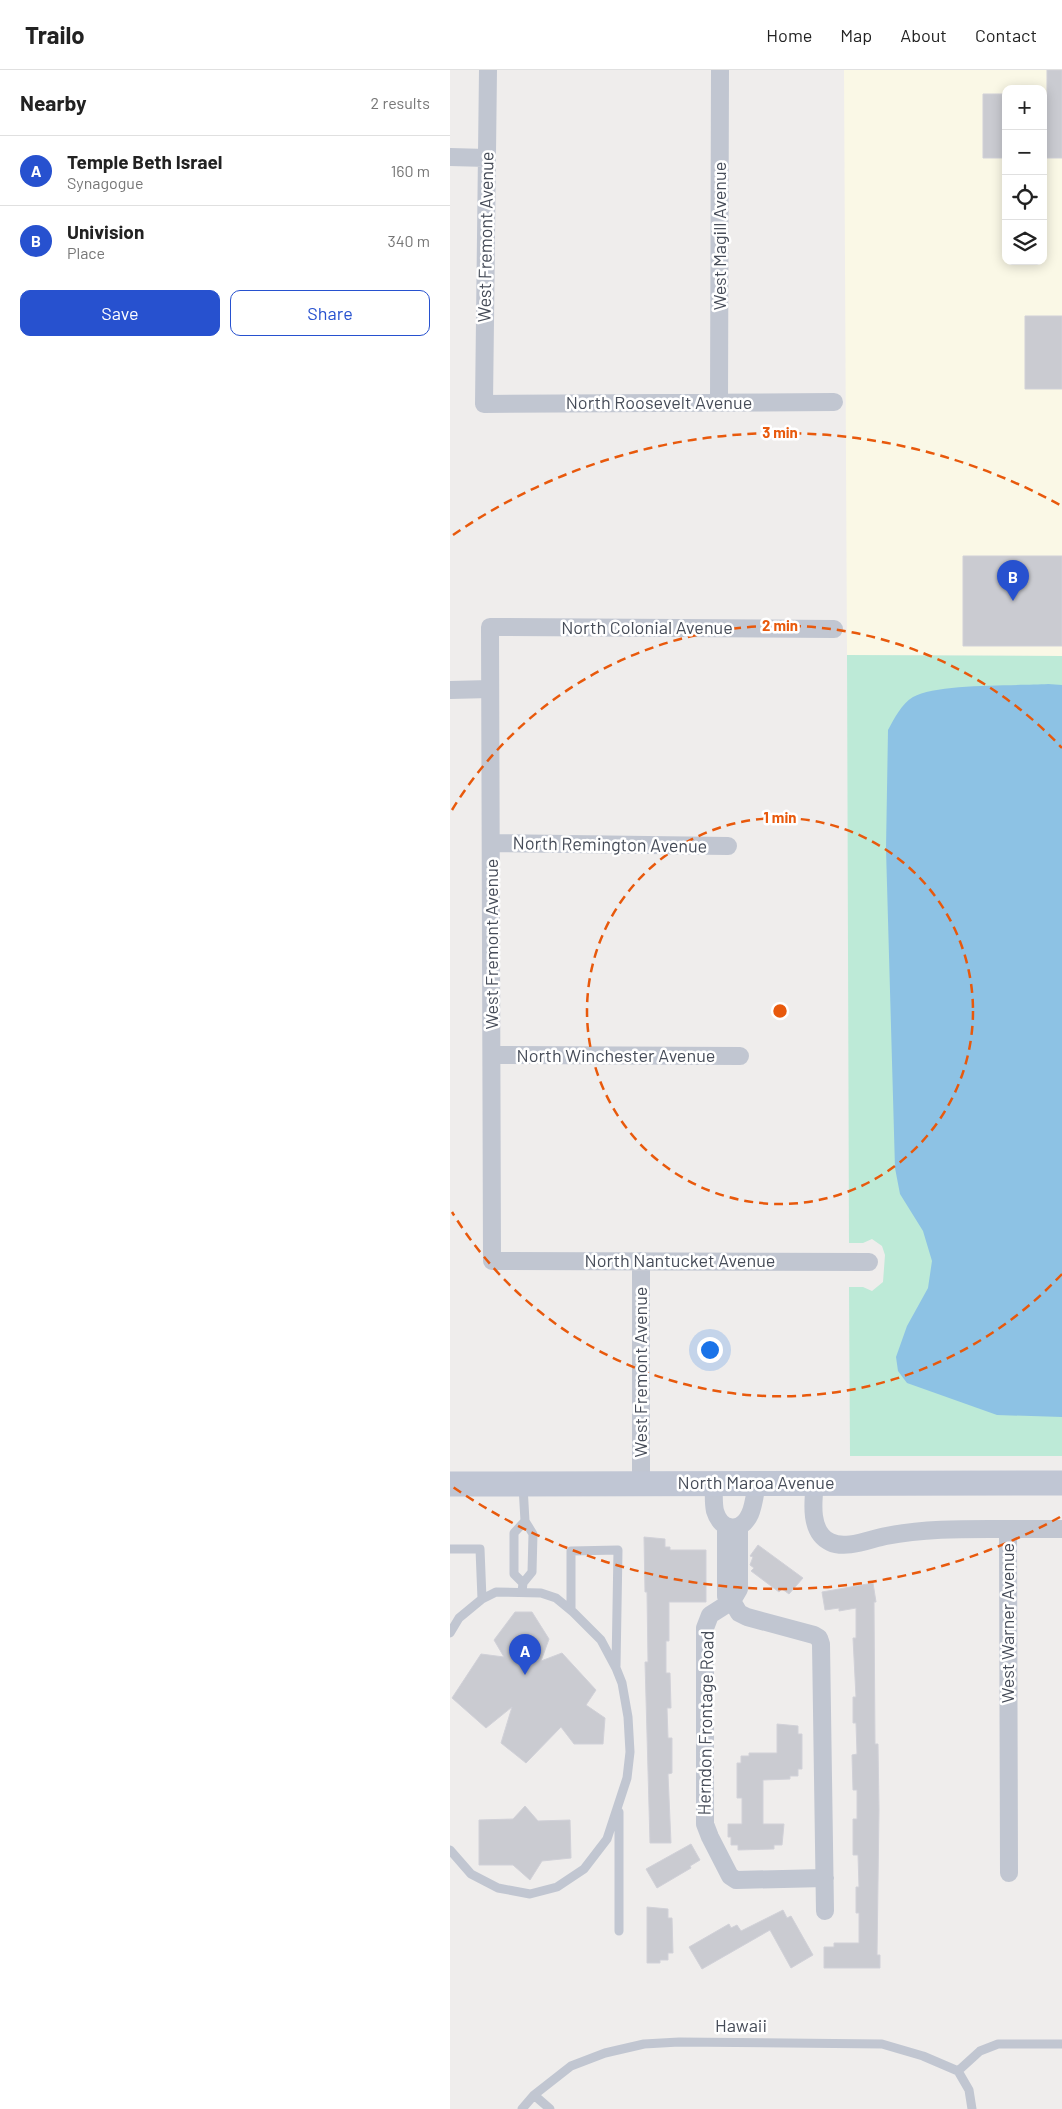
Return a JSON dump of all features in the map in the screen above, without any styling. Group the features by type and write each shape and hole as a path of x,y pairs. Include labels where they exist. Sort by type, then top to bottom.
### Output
{"main road":[{"name":"North Maroa Avenue","path":"450,1484 1062,1483"}],"street":[{"name":"West Fremont Avenue","path":"484,404 488,70"},
{"name":"West Magill Avenue","path":"719,402 720,70"},
{"path":"450,157 487,158"},
{"name":"North Roosevelt Avenue","path":"484,404 834,402"},
{"name":"West Fremont Avenue","path":"490,627 492,1261"},
{"name":"North Colonial Avenue","path":"490,627 834,629"},
{"path":"450,690 490,689"},
{"name":"North Remington Avenue","path":"491,843 728,846"},
{"name":"North Winchester Avenue","path":"492,1055 740,1056"},
{"name":"North Nantucket Avenue","path":"492,1261 869,1262"},
{"name":"West Fremont Avenue","path":"641,1261 641,1484"},
{"path":"757,1483 751,1513 733,1528 726,1596 732,1601 739,1613 747,1617 814,1635 819,1638 821,1644 825,1911"},
{"name":"West Warner Avenue","path":"815,1483 813,1508 816,1524 829,1542 848,1544 923,1531 1008,1529 1009,1873"},
{"path":"714,1484 714,1504 720,1523 733,1528"},
{"path":"1008,1529 1062,1529"},
{"name":"Herndon Frontage Road","path":"732,1601 710,1615 705,1628 705,1824 730,1876 736,1880 825,1878"}],"lane":[{"path":"523,1484 525,1521 533,1534 532,1572 523,1588"},
{"path":"523,1588 514,1574 514,1533 525,1521"},
{"path":"450,1549 480,1549 482,1599"},
{"path":"571,1610 571,1551 618,1550 616,1668"},
{"path":"450,1633 459,1618 482,1599 496,1592 523,1588 556,1598 601,1640 616,1668 622,1683 628,1717 630,1752 627,1778 620,1805 607,1838 584,1869 557,1887 530,1894 498,1888 471,1874 450,1850"},
{"path":"619,1931 620,1805"},
{"name":"Hawaii","path":"522,2109 534,2095 571,2066 605,2053 644,2044 679,2042 882,2044 923,2056 958,2071"},
{"path":"972,2109 968,2090 958,2071 980,2051 998,2044 1062,2044"},
{"path":"534,2095 550,2109"}],"shaded area":[{"path":"844,70 1062,70 1062,656 847,655"}],"green space":[{"path":"847,655 1062,656 1062,1456 850,1456 849,1287 863,1287 872,1291 883,1282 885,1255 882,1246 872,1239 863,1243 849,1243"}],"water":[{"path":"1062,685 1062,1417 997,1415 907,1383 898,1371 896,1357 907,1326 928,1288 932,1261 923,1231 900,1194 895,1168 886,849 888,730 905,703 913,697 940,689"}],"building":[{"path":"1047,70 1062,70 1062,158 1047,158"},
{"path":"983,94 1002,94 1002,158 983,158"},
{"path":"1025,316 1062,316 1062,389 1025,389"},
{"path":"963,556 1062,556 1062,646 963,646"},
{"path":"644,1537 665,1539 665,1547 670,1547 670,1550 706,1550 706,1602 669,1602 669,1641 666,1641 666,1673 670,1673 671,1708 667,1708 668,1738 672,1738 672,1773 668,1774 671,1843 650,1843 645,1662 648,1662 647,1592 645,1592"},
{"path":"758,1545 803,1578 789,1594 782,1589 779,1592 751,1571 754,1568 750,1565 753,1557 750,1556"},
{"path":"873,1583 876,1602 874,1602 875,1744 878,1744 879,1809 877,1955 880,1955 880,1968 824,1968 824,1947 834,1947 834,1943 859,1943 859,1913 856,1913 856,1887 859,1887 858,1855 853,1855 853,1819 857,1819 857,1790 853,1790 852,1755 857,1754 856,1723 853,1723 853,1697 856,1697 853,1638 856,1638 856,1608 839,1611 839,1608 825,1610 822,1592"},
{"path":"515,1612 532,1612 549,1639 541,1661 562,1653 596,1690 586,1705 605,1718 603,1744 574,1744 561,1727 526,1763 501,1743 512,1707 486,1728 452,1698 481,1654 504,1657 494,1640"},
{"path":"777,1724 798,1726 798,1734 802,1734 802,1769 798,1769 798,1776 790,1776 790,1779 763,1780 763,1824 784,1824 782,1845 774,1845 774,1849 738,1850 738,1845 731,1845 731,1837 728,1837 728,1824 742,1824 742,1798 737,1798 737,1763 741,1763 741,1756 749,1756 749,1753 777,1753"},
{"path":"525,1806 538,1821 570,1820 571,1858 542,1861 530,1880 513,1865 479,1865 479,1820 513,1819"},
{"path":"691,1844 700,1860 690,1866 691,1868 657,1888 646,1869"},
{"path":"647,1907 668,1909 668,1918 672,1918 673,1953 668,1953 668,1960 660,1960 660,1963 647,1963"},
{"path":"783,1910 787,1918 791,1916 813,1955 791,1968 770,1930 702,1969 689,1947 729,1924 731,1928 737,1925 741,1931"}],"place":[{"name":"Univision","path":"1013,601"},
{"name":"Temple Beth Israel","path":"525,1675"}]}
